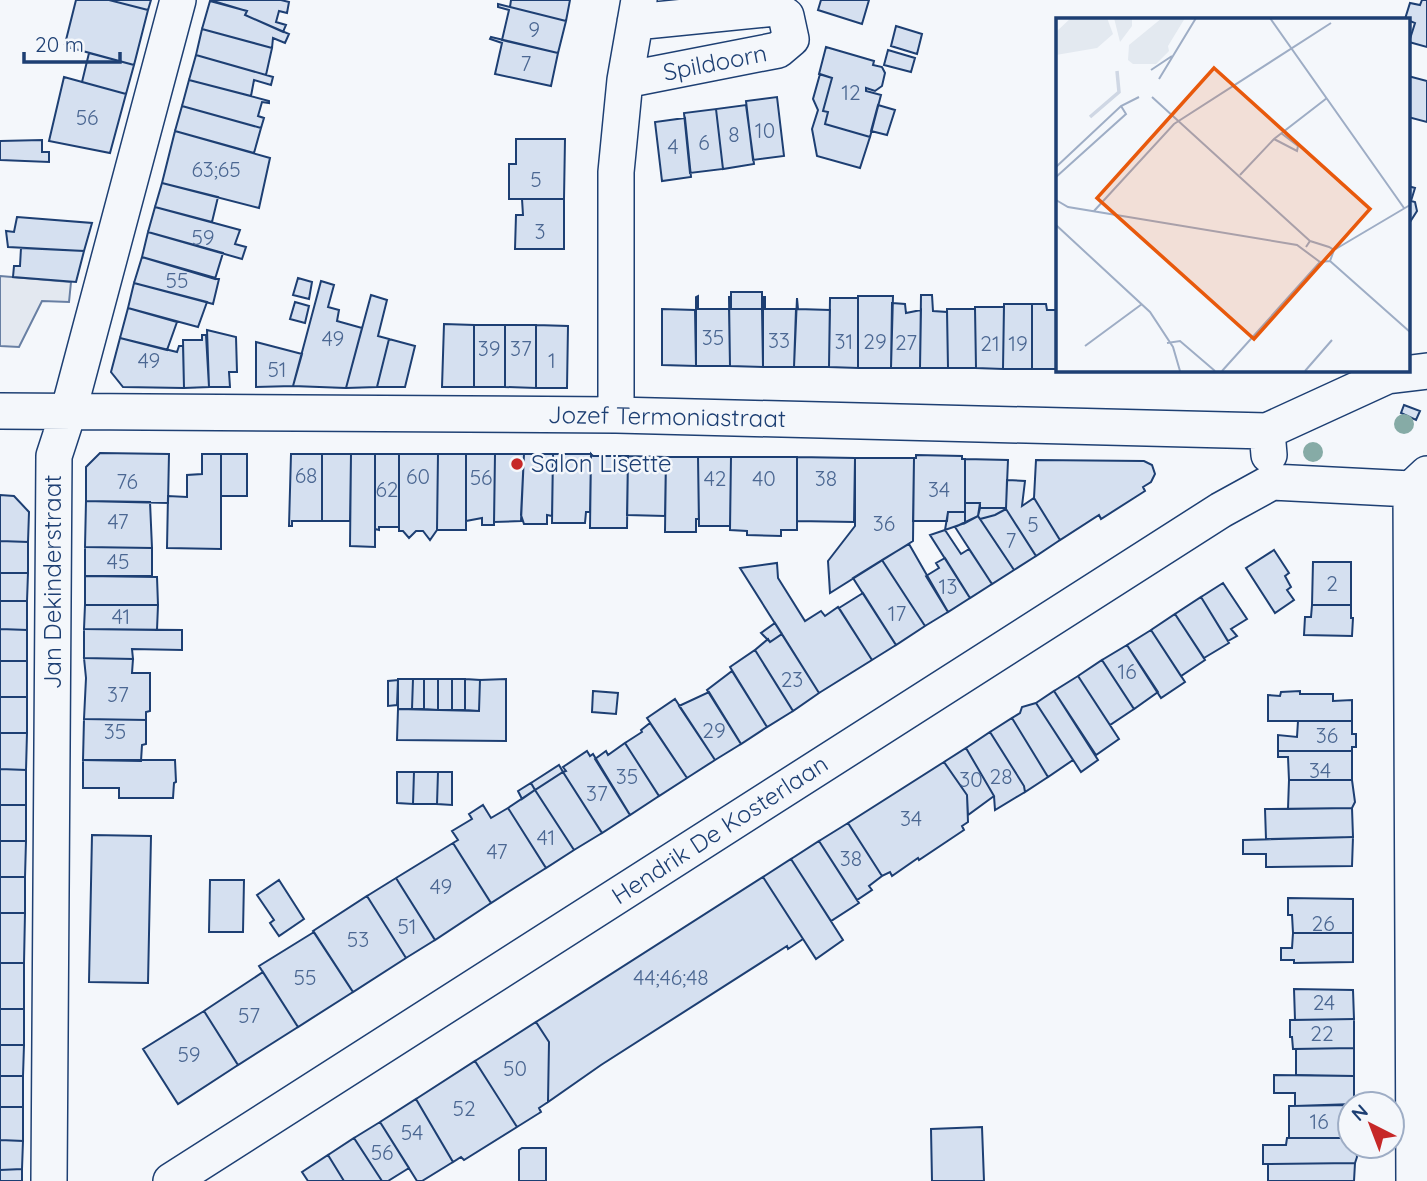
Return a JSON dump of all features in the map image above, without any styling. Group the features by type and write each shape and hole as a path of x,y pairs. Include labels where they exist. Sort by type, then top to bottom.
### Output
{"street":[{"name":"Jan Dekinderstraat","path":"49,1181 54,456 68,413 178,0"},
{"name":"Spildoorn","path":"616,415 616,172 625,80 637,11 775,8 786,16 791,39 778,50 625,80"},
{"path":"1414,1181 1419,482 1272,482 1267,431 1387,376 1427,371"},
{"name":"Jozef Termoniastraat","path":"0,411 616,415 1267,431"},
{"name":"Hendrik De Kosterlaan","path":"171,1181 1221,510 1272,482"}],"shaded area":[{"path":"0,276 71,282 69,302 42,301 19,347 0,346"}],"building":[{"path":"76,0 109,0 148,10 134,65 65,44"},
{"path":"109,0 151,0 148,10"},
{"path":"210,0 289,2 287,13 279,11 276,22 286,25 283,32 245,15 247,11"},
{"path":"511,0 570,0 566,21 510,7"},
{"path":"821,0 869,0 862,24 818,10"},
{"path":"1422,0 1427,0 1427,47 1410,42 1415,23 1410,21 1410,18 1405,18 1410,3 1420,5"},
{"path":"210,1 247,11 245,15 289,34 285,43 273,38 272,48 202,29"},
{"path":"498,4 566,21 558,53 502,40 509,10 498,7"},
{"path":"896,26 922,34 917,54 891,46"},
{"path":"202,29 272,48 266,75 196,55"},
{"path":"491,37 558,53 551,86 495,74 502,43 490,39"},
{"path":"826,47 874,61 873,65 882,67 885,73 882,86 875,91 866,88 866,91 881,95 870,137 825,124 828,112 823,111 832,78 819,74"},
{"path":"888,50 915,58 911,72 884,65"},
{"path":"89,53 134,65 126,94 82,82"},
{"path":"196,55 273,77 271,85 254,80 251,96 189,80"},
{"path":"820,74 832,78 823,111 828,112 825,124 870,137 860,168 817,156 812,129 818,110 813,99"},
{"path":"64,77 126,94 110,153 49,141"},
{"path":"1410,77 1427,81 1427,122 1410,118"},
{"path":"189,80 269,101 262,102 258,116 264,118 261,128 182,106"},
{"path":"777,97 784,156 753,160 746,101"},
{"path":"746,105 754,164 723,169 716,109"},
{"path":"878,105 895,110 887,135 871,131"},
{"path":"182,106 261,128 254,153 175,131"},
{"path":"716,109 723,169 690,173 684,113"},
{"path":"685,118 691,177 662,181 655,122"},
{"path":"175,131 270,158 259,208 162,183"},
{"path":"516,139 565,139 564,199 509,199 509,164 516,164"},
{"path":"42,140 42,152 49,152 49,162 0,160 0,141"},
{"path":"162,183 218,197 212,222 155,207"},
{"path":"1410,187 1415,188 1411,201 1415,202 1417,211 1410,222"},
{"path":"522,199 564,199 564,249 515,249 516,215 523,215"},
{"path":"155,207 240,230 235,244 246,247 242,259 148,232"},
{"path":"17,217 92,223 84,251 8,247 6,231 14,232"},
{"path":"148,232 223,253 215,279 142,257"},
{"path":"21,248 84,251 76,282 13,277 14,266 20,266"},
{"path":"142,257 219,279 213,304 134,283"},
{"path":"298,278 312,282 309,299 293,295"},
{"path":"321,281 334,285 328,307 339,310 337,321 362,328 346,388 293,386"},
{"path":"134,283 207,302 198,327 128,308"},
{"path":"731,292 762,292 762,309 731,309"},
{"path":"371,295 387,300 378,336 389,339 377,387 346,388"},
{"path":"921,295 932,295 933,311 947,312 948,368 920,368"},
{"path":"698,296 698,309 729,309 730,366 696,366"},
{"path":"858,296 893,296 891,368 858,368"},
{"path":"729,297 731,309 762,309 763,367 730,366"},
{"path":"763,297 765,309 796,309 794,367 763,367"},
{"path":"797,298 798,309 830,310 829,367 794,367"},
{"path":"830,298 858,298 858,368 829,367"},
{"path":"295,302 309,306 305,323 290,319"},
{"path":"892,303 905,304 906,313 921,310 920,368 891,368"},
{"path":"1004,304 1032,304 1032,369 1003,369"},
{"path":"1032,304 1046,304 1047,310 1056,310 1056,369 1032,369"},
{"path":"975,307 1004,307 1003,369 976,368"},
{"path":"128,308 177,322 167,350 120,338"},
{"path":"662,309 695,310 696,366 662,365"},
{"path":"947,309 975,309 976,368 948,368"},
{"path":"444,324 474,325 474,387 442,387"},
{"path":"474,325 505,325 505,387 474,387"},
{"path":"505,325 536,325 536,388 505,387"},
{"path":"536,325 568,326 567,388 536,388"},
{"path":"207,330 236,337 237,372 229,372 230,387 209,387"},
{"path":"202,335 206,335 209,387 184,388 183,340 202,340"},
{"path":"120,338 177,352 179,346 183,346 184,388 123,387 111,372"},
{"path":"389,339 415,346 405,387 377,387"},
{"path":"256,342 302,354 293,386 256,387"},
{"path":"1404,405 1420,411 1416,420 1401,413"},
{"path":"100,453 169,454 168,503 86,501 86,467"},
{"path":"202,454 221,454 221,549 167,548 168,496 187,497 187,475 202,474"},
{"path":"221,454 247,454 247,496 221,496"},
{"path":"291,454 322,454 322,521 292,521 292,526 289,526"},
{"path":"322,454 351,454 350,521 322,521"},
{"path":"351,454 375,454 375,547 350,546"},
{"path":"375,454 399,454 399,527 375,529"},
{"path":"399,454 438,454 437,530 430,540 423,531 416,531 409,538 403,531 399,531"},
{"path":"438,454 466,454 466,530 437,530"},
{"path":"466,454 495,454 494,525 482,525 482,518 466,521"},
{"path":"495,454 524,454 521,521 494,522"},
{"path":"524,454 553,454 552,516 547,515 547,524 524,524 521,515"},
{"path":"553,454 591,454 590,512 586,512 585,523 552,523"},
{"path":"591,454 628,456 627,528 590,528"},
{"path":"916,455 962,456 962,459 965,459 965,512 948,512 947,521 913,521"},
{"path":"628,456 666,457 665,516 627,515"},
{"path":"666,457 698,457 699,519 696,519 696,532 665,532"},
{"path":"698,457 731,457 730,526 699,526"},
{"path":"731,457 797,457 797,530 781,530 781,536 747,535 747,531 730,530"},
{"path":"797,457 855,458 854,522 797,521"},
{"path":"855,458 914,458 913,541 830,593 828,561 855,526"},
{"path":"965,459 1008,460 1006,508 980,508 980,503 965,503"},
{"path":"1036,460 1144,461 1152,465 1155,474 1151,482 1143,487 1145,491 1101,519 1099,515 1060,540 1034,498"},
{"path":"1007,480 1025,481 1022,506 1034,498 1060,540 1036,556 1006,509"},
{"path":"0,495 14,496 29,512 28,542 0,541"},
{"path":"86,501 150,502 152,548 85,547"},
{"path":"965,503 980,503 978,516 965,523"},
{"path":"980,508 1006,508 1006,509 980,519"},
{"path":"1006,509 1036,556 1014,570 980,519"},
{"path":"948,512 965,512 965,523 945,530"},
{"path":"978,516 1014,570 992,584 955,527"},
{"path":"945,530 961,554 969,549 992,584 970,598 930,535"},
{"path":"0,541 28,542 28,573 0,573"},
{"path":"909,544 948,612 925,626 882,560"},
{"path":"85,547 152,548 152,576 85,576"},
{"path":"1274,550 1289,573 1285,576 1291,587 1287,590 1294,600 1275,613 1246,568"},
{"path":"945,558 970,598 948,612 926,576 939,568 936,563"},
{"path":"882,560 925,626 896,645 853,578"},
{"path":"1313,562 1351,562 1351,605 1312,605"},
{"path":"777,563 778,578 805,621 821,611 825,616 838,607 872,660 819,693 740,568"},
{"path":"0,573 28,573 27,601 0,601"},
{"path":"85,576 157,577 158,605 85,605"},
{"path":"1223,583 1247,619 1231,629 1237,636 1228,641 1201,597"},
{"path":"863,593 896,645 872,660 839,608"},
{"path":"1201,597 1229,643 1204,658 1175,614"},
{"path":"0,601 27,601 27,630 0,629"},
{"path":"85,605 158,605 157,630 84,629"},
{"path":"1312,605 1351,605 1352,636 1304,635 1305,617 1311,617"},
{"path":"1175,614 1205,660 1181,676 1151,630"},
{"path":"775,623 782,634 770,642 761,633"},
{"path":"0,629 27,630 27,661 0,661"},
{"path":"84,629 182,630 182,650 132,649 133,659 84,658"},
{"path":"1151,630 1185,682 1161,698 1127,645"},
{"path":"782,634 819,693 793,711 755,650 768,639 770,642"},
{"path":"1127,645 1158,692 1134,709 1102,660"},
{"path":"755,650 793,711 767,727 730,667"},
{"path":"84,658 133,659 132,673 150,673 150,711 146,712 146,720 84,719"},
{"path":"1102,660 1134,709 1110,725 1078,676"},
{"path":"0,661 27,661 27,697 0,697"},
{"path":"732,671 767,727 741,744 707,690"},
{"path":"1078,676 1119,739 1096,755 1054,691"},
{"path":"398,679 413,679 412,709 398,709"},
{"path":"413,679 424,679 424,709 412,709"},
{"path":"424,679 438,679 438,710 424,709"},
{"path":"438,679 452,679 452,710 438,710"},
{"path":"452,679 465,679 465,710 452,710"},
{"path":"465,679 480,680 479,711 465,710"},
{"path":"506,679 506,741 397,740 398,709 479,711 480,680"},
{"path":"398,680 397,705 388,706 388,681"},
{"path":"593,691 618,693 616,714 592,712"},
{"path":"1054,691 1098,760 1081,772 1036,703"},
{"path":"1300,691 1300,694 1333,694 1333,701 1352,700 1352,721 1268,721 1268,695 1280,696 1281,692"},
{"path":"709,692 741,744 715,760 679,706"},
{"path":"0,697 27,697 27,733 0,733"},
{"path":"675,699 715,760 687,778 647,718"},
{"path":"1036,703 1073,760 1048,777 1012,718 1020,713 1022,707"},
{"path":"1012,718 1048,777 1025,792 1024,786 990,732"},
{"path":"84,719 146,720 146,744 142,745 141,761 83,760"},
{"path":"1298,721 1352,721 1356,747 1352,747 1352,751 1278,751 1278,735 1297,737"},
{"path":"650,723 687,778 659,796 625,743"},
{"path":"990,732 1024,786 1025,792 995,810 994,796 966,748"},
{"path":"0,733 27,733 26,770 0,769"},
{"path":"625,743 659,796 630,815 595,759 606,751 608,755"},
{"path":"966,748 994,796 968,815 967,795 944,762"},
{"path":"587,751 590,756 593,754 630,815 602,833 563,772 566,771 563,767"},
{"path":"1278,751 1352,751 1352,780 1289,780 1288,757 1278,757"},
{"path":"83,760 175,760 176,782 173,798 119,798 119,788 83,788"},
{"path":"944,762 967,795 968,822 962,826 964,830 892,876 890,872 882,876 848,823"},
{"path":"559,765 563,772 535,790 531,783"},
{"path":"0,769 26,770 26,805 0,805"},
{"path":"397,772 414,772 413,804 397,803"},
{"path":"414,772 438,772 437,804 413,804"},
{"path":"438,772 452,772 452,805 437,804"},
{"path":"563,772 602,833 574,850 535,790"},
{"path":"1289,780 1352,780 1355,802 1352,808 1288,809"},
{"path":"531,783 535,790 522,799 518,791"},
{"path":"535,790 574,850 546,868 508,808"},
{"path":"0,805 26,805 26,841 0,841"},
{"path":"483,805 491,818 508,808 546,868 491,903 453,843 458,840 452,831 472,819 469,814"},
{"path":"1352,808 1353,837 1266,839 1265,809"},
{"path":"848,823 882,876 869,886 872,890 857,900 819,841"},
{"path":"92,835 151,836 148,983 89,982"},
{"path":"1353,837 1352,866 1266,867 1266,854 1243,854 1243,840"},
{"path":"0,841 26,841 25,877 0,877"},
{"path":"819,841 859,903 831,921 791,859"},
{"path":"453,843 491,903 435,940 396,878"},
{"path":"791,859 843,940 816,959 763,877"},
{"path":"0,877 25,877 25,913 0,913"},
{"path":"763,877 803,939 788,949 787,946 548,1102 549,1042 536,1022"},
{"path":"396,878 435,940 406,958 367,896"},
{"path":"210,880 244,880 243,932 209,932"},
{"path":"279,880 304,919 279,936 270,923 274,920 257,895"},
{"path":"367,896 406,958 353,992 313,931"},
{"path":"1288,898 1353,899 1353,933 1293,933 1292,915 1288,915"},
{"path":"0,913 25,913 24,963 0,963"},
{"path":"314,932 353,992 298,1027 259,966"},
{"path":"1293,933 1353,933 1353,962 1294,963 1294,960 1281,960 1281,948 1292,948"},
{"path":"0,963 24,963 24,1009 0,1009"},
{"path":"263,972 298,1027 238,1065 204,1011"},
{"path":"1294,989 1353,990 1354,1019 1295,1020"},
{"path":"0,1009 24,1009 24,1045 0,1045"},
{"path":"204,1011 238,1065 178,1104 143,1049"},
{"path":"1354,1019 1354,1048 1293,1049 1290,1020"},
{"path":"536,1022 549,1042 548,1102 539,1108 541,1112 517,1127 475,1061"},
{"path":"0,1045 24,1045 23,1076 0,1076"},
{"path":"1354,1048 1354,1076 1296,1075 1296,1049"},
{"path":"475,1061 517,1127 464,1160 461,1157 453,1162 416,1099"},
{"path":"1274,1075 1354,1076 1354,1090 1336,1090 1336,1105 1295,1106 1295,1093 1274,1093"},
{"path":"0,1076 23,1076 23,1107 0,1107"},
{"path":"416,1099 453,1162 422,1181 417,1181 380,1122"},
{"path":"1336,1105 1336,1138 1289,1138 1289,1106"},
{"path":"0,1107 23,1107 23,1141 0,1140"},
{"path":"380,1122 409,1168 388,1181 382,1181 354,1138"},
{"path":"982,1127 984,1181 932,1181 931,1129"},
{"path":"354,1138 382,1181 344,1181 328,1155"},
{"path":"1287,1138 1336,1138 1336,1160 1356,1160 1355,1163 1263,1164 1263,1145 1286,1145"},
{"path":"0,1140 23,1141 22,1169 0,1170"},
{"path":"546,1148 546,1181 519,1181 519,1150"},
{"path":"328,1155 344,1181 308,1181 302,1172"},
{"path":"1355,1163 1354,1181 1268,1181 1268,1164"},
{"path":"22,1169 22,1181 0,1181 0,1170"}],"place":[{"name":"Salon Lisette","path":"517,464"}]}
